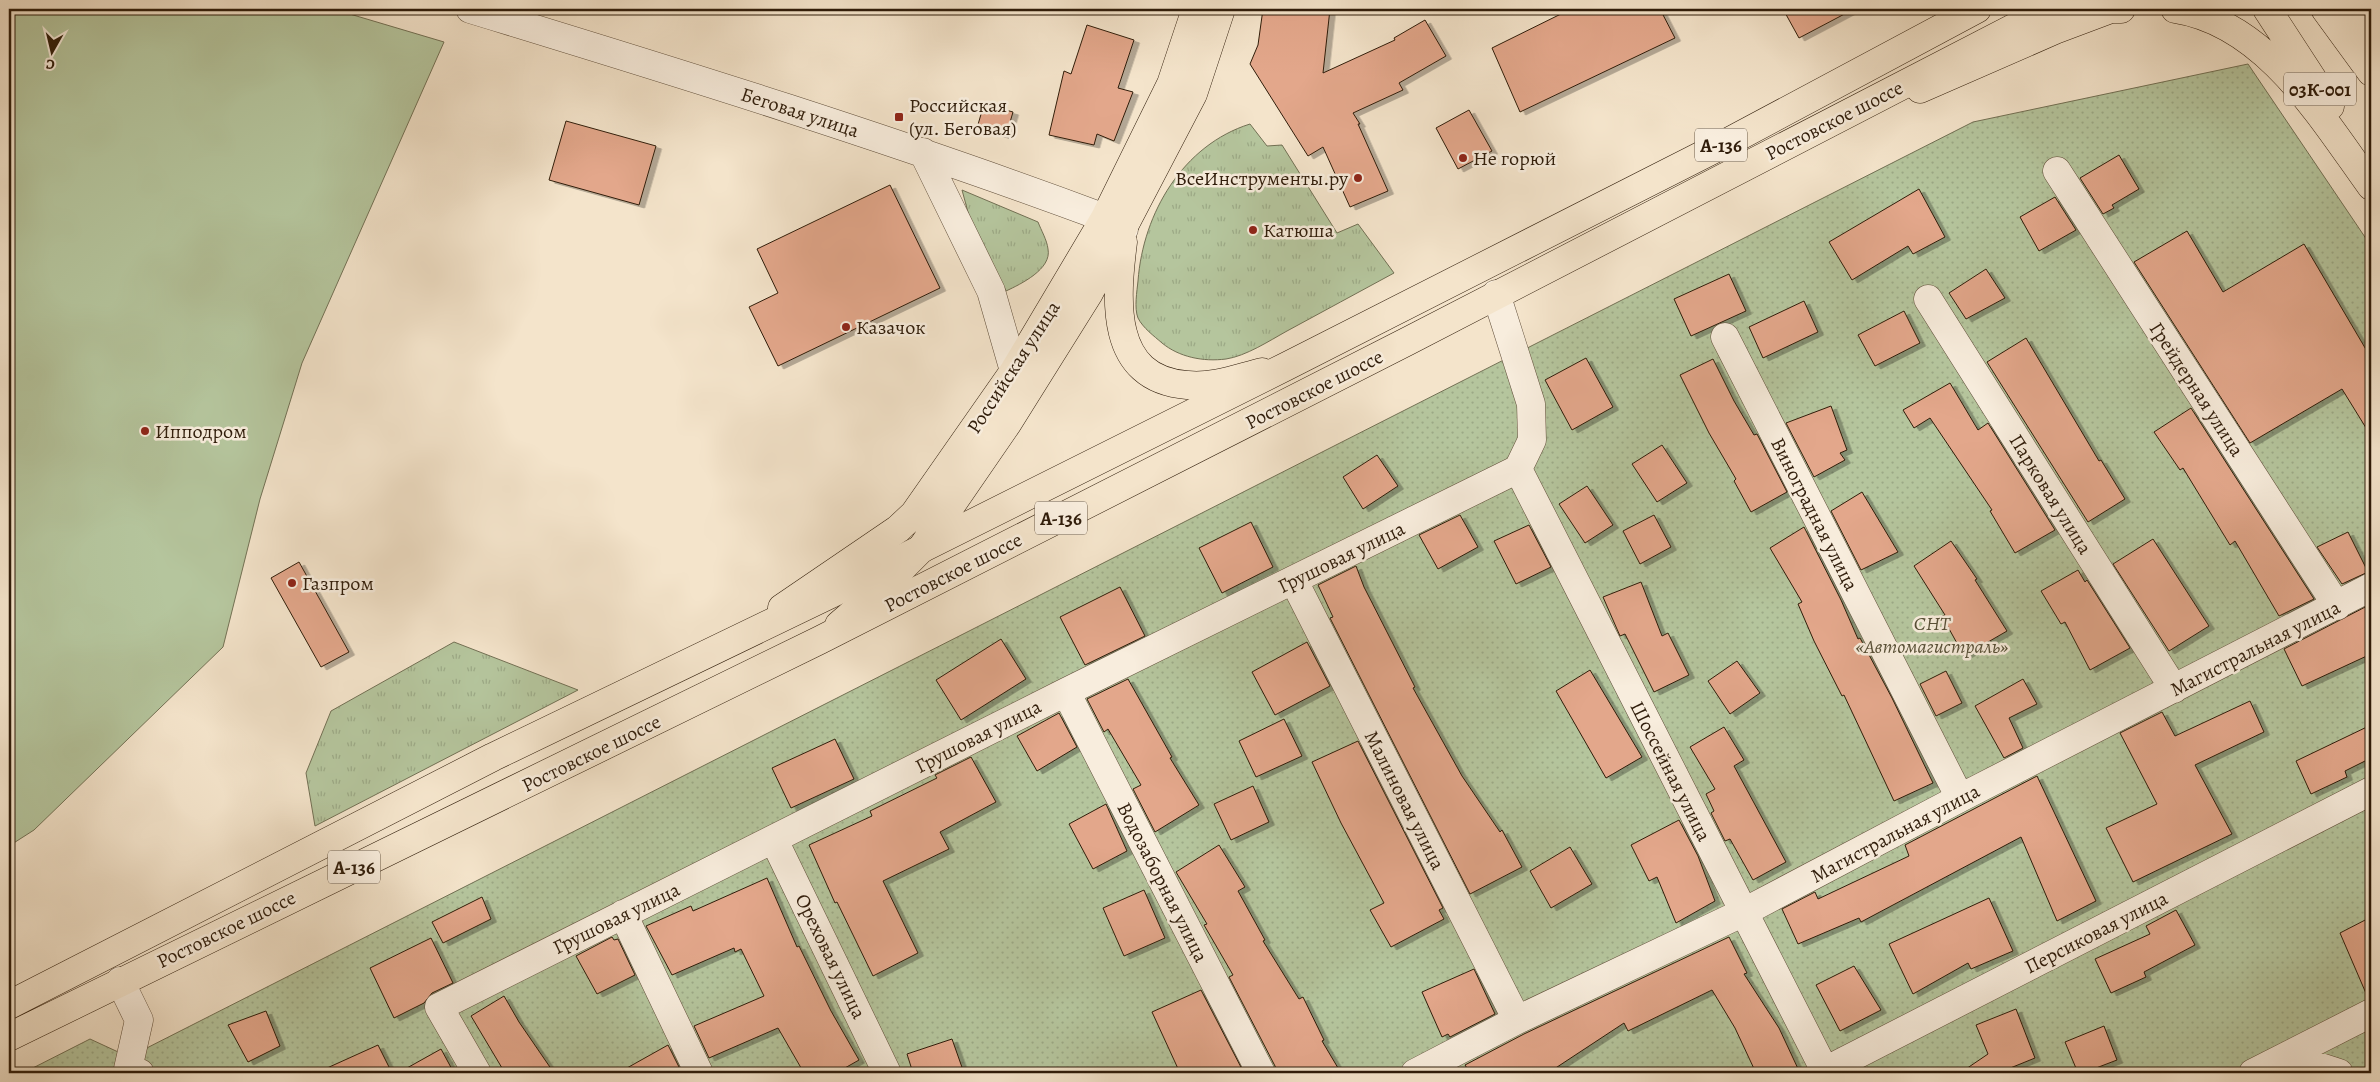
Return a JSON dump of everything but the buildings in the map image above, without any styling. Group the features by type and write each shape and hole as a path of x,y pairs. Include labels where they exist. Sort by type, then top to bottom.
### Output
{"main road":[{"name":"Российская улица","path":"921,549 1007,424 1089,294 1171,84 1196,9"},
{"name":"Российская улица","path":"729,643 869,550 898,529 914,514 1115,224 1193,94 1221,9"},
{"name":"Ростовское шоссе","path":"9,1005 493,757 921,549 1285,367 1730,141 1977,9"},
{"name":"Ростовское шоссе","path":"9,1037 120,981 667,717 820,640 1408,342 1496,294 2050,9"},
{"name":"А-136","path":"1762,157 2055,30 2111,9"},
{"path":"2111,9 2121,9"},
{"name":"03К-001","path":"2175,9 2205,16 2224,24 2258,47 2278,66 2321,118 2371,186"},
{"name":"03К-001","path":"2267,9 2371,171"},
{"name":"03К-001","path":"2325,9 2371,72"},
{"path":"2358,9 2371,43"},
{"name":"А-136","path":"1115,224 1119,324 1129,349 1143,367 1162,380 1187,385 1212,384 1285,367"},
{"name":"А-136","path":"820,640 883,587 921,549"}],"street":[{"name":"Беговая улица","path":"470,9 696,77 923,152 1115,224"},
{"path":"923,152 991,291 1014,372"},
{"name":"Грейдерная улица","path":"2057,171 2337,606"},
{"path":"1496,294 1531,404 1532,440 1518,469"},
{"name":"Парковая улица","path":"1928,299 2174,689"},
{"name":"Виноградная улица","path":"1725,337 1960,798"},
{"name":"Грушовая улица","path":"478,1073 439,1007 1066,692 1518,469"},
{"name":"Шоссейная улица","path":"1518,469 1824,1073"},
{"name":"Малиновая улица","path":"1294,580 1517,1020"},
{"name":"Магистральная улица","path":"1415,1073 1517,1020 1742,913 1960,798 2371,587"},
{"name":"Водозаборная улица","path":"1066,692 1261,1073"},
{"name":"Персиковая улица","path":"1824,1073 2371,791"},
{"name":"Ореховая улица","path":"774,840 887,1073"},
{"path":"622,914 699,1073"},
{"path":"120,981 139,1020 131,1072"},
{"path":"2253,1073 2371,1013"},
{"path":"2287,1056 2340,1073"}],"green space":[{"name":"Ипподром","path":"9,9 333,9 444,42 302,363 260,499 223,647 34,830 9,846"},
{"name":"СНТ «Автомагистраль»","path":"2248,64 2371,246 2371,1073 23,1073 90,1039 129,1057 1973,122"},
{"path":"1250,124 1267,146 1282,145 1337,233 1358,224 1394,273 1241,355 1217,360 1200,359 1184,355 1169,348 1140,322 1136,309 1136,300 1142,256 1148,231 1158,207 1186,165 1205,148 1226,134"},
{"path":"962,190 1038,222 1048,249 1048,256 1045,263 1034,275 1006,291 972,227"},
{"path":"454,642 578,690 315,826 306,773 331,711"}],"place":[{"name":"Российская (ул. Беговая)","path":"899,117"},
{"name":"Не горюй","path":"1463,158"},
{"name":"ВсеИнструменты.ру","path":"1358,178"},
{"name":"Катюша","path":"1253,230"},
{"name":"Казачок","path":"846,327"},
{"name":"Ипподром","path":"145,431"},
{"name":"Газпром","path":"292,583"}]}
